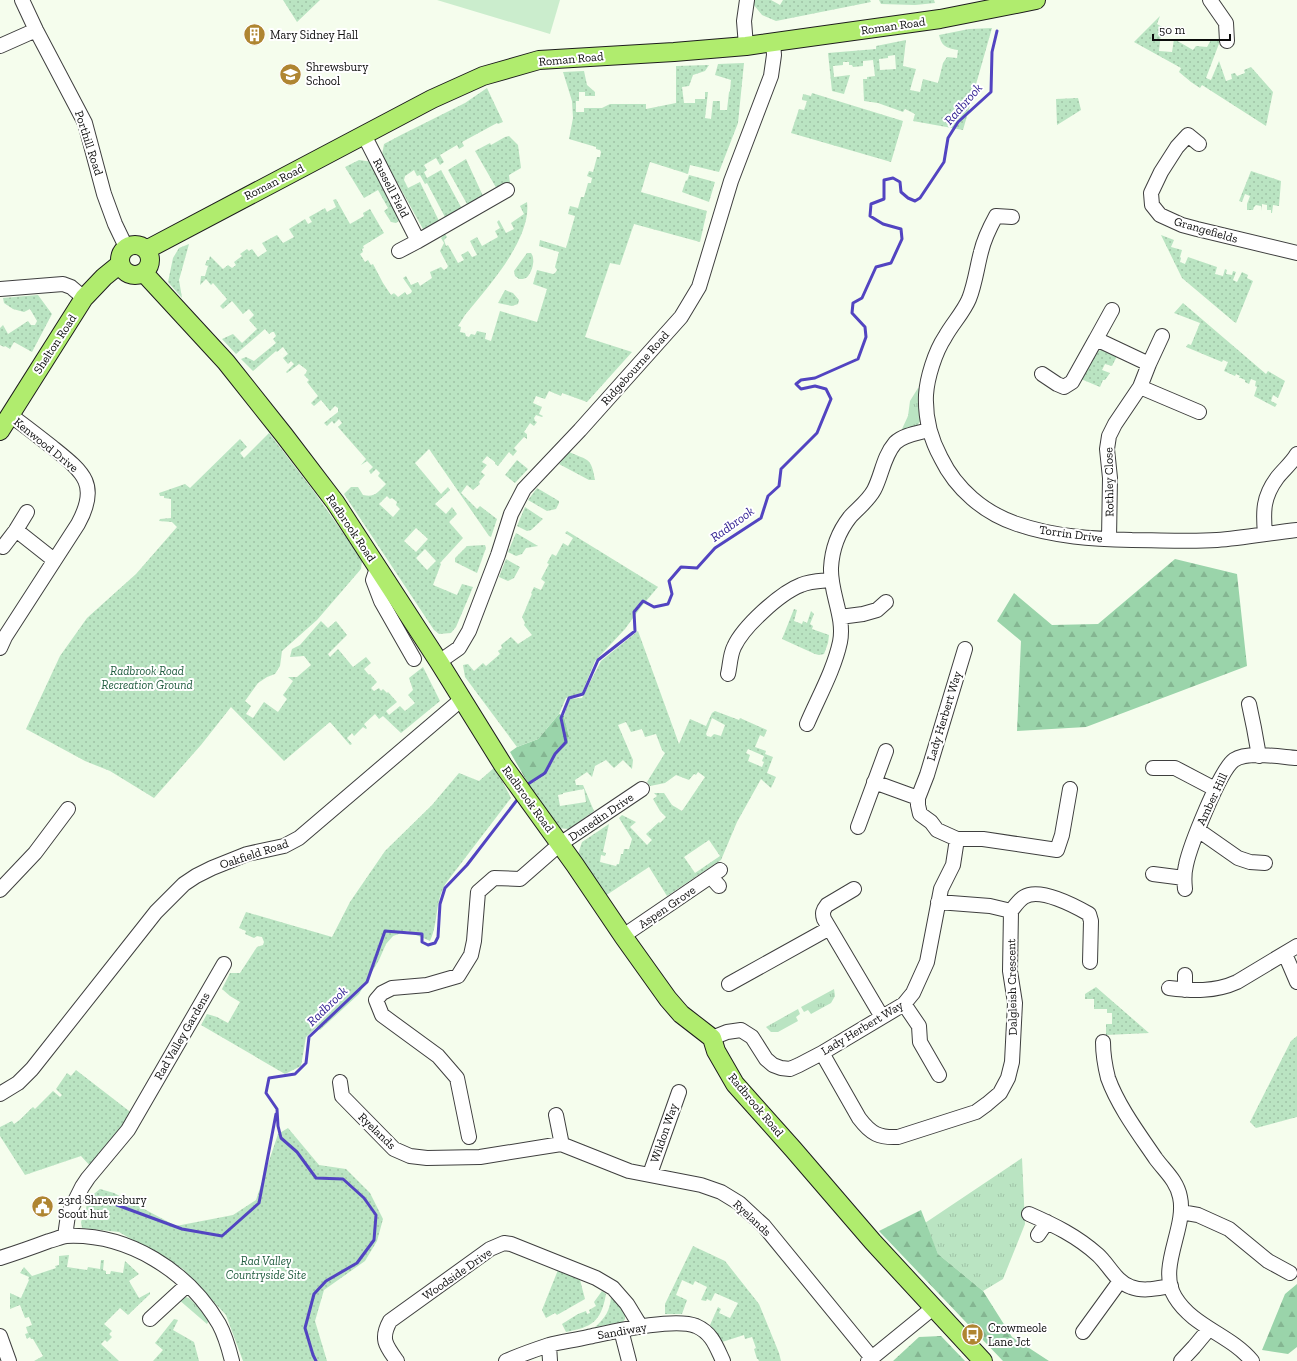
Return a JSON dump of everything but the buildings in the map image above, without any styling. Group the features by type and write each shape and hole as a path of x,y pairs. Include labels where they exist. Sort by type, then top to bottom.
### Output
{"main road":[{"name":"Roman Road","path":"146,250 432,99 483,76 539,60 746,46 940,20 1036,0"},
{"path":"135,245 141,246 146,250 150,259 149,265 144,273 130,275 125,272 120,264 120,256 126,247 135,245"},
{"name":"Shelton Road","path":"0,431 84,298 120,264"},
{"name":"Radbrook Road","path":"144,273 226,362 335,502 462,698 503,765 668,999 682,1014 712,1038 716,1051 735,1084 873,1242 983,1361"}],"street":[{"name":"Porthill Road","path":"22,0 36,30 85,123 106,200 126,247"},
{"path":"746,46 744,21 747,0"},
{"path":"1210,0 1226,23 1227,41"},
{"path":"0,46 36,30"},
{"name":"Ridgebourne Road","path":"439,662 459,648 469,631 498,555 511,514 524,489 580,430 681,317 699,287 731,181 771,76 774,55 773,42"},
{"name":"Russell Field","path":"364,135 418,241"},
{"name":"Grangefields","path":"1189,136 1177,147 1161,172 1151,193 1152,205 1160,215 1182,225 1297,253"},
{"path":"399,251 507,190"},
{"name":"Torrin Drive","path":"1012,218 992,212 969,300 944,338 932,368 926,396 929,430 936,449 948,472 967,495 990,511 1016,524 1062,535 1109,539 1188,541 1216,540 1297,530"},
{"path":"0,289 63,284 71,287 84,298"},
{"path":"1042,374 1064,387 1072,382 1112,310"},
{"name":"Rothley Close","path":"1109,539 1110,478 1107,449 1109,436 1115,424 1140,387 1162,336"},
{"path":"1096,339 1149,364"},
{"path":"1140,387 1199,412"},
{"name":"Kenwood Drive","path":"0,648 5,637 85,511 88,498 87,484 78,468 10,415"},
{"path":"807,724 821,706 840,641 840,617 831,580 833,552 838,539 850,517 869,498 875,487 884,461 896,442 904,437 929,430"},
{"path":"1265,534 1264,505 1268,493 1277,478 1297,454"},
{"path":"3,547 27,512"},
{"path":"16,530 54,560"},
{"path":"377,568 373,580 381,600 414,659"},
{"path":"728,674 733,648 741,635 778,598 790,589 802,584 831,580"},
{"path":"840,617 881,610"},
{"name":"Lady Herbert Way","path":"918,798 927,774 964,649"},
{"name":"Oakfield Road","path":"0,1094 18,1083 32,1069 156,912 184,884 212,868 247,854 284,846 299,838 462,698"},
{"path":"1249,704 1258,756"},
{"path":"858,827 886,751"},
{"name":"Amber Hill","path":"1153,874 1184,883 1188,857 1198,830 1215,789 1226,768 1234,760 1247,756 1297,758"},
{"path":"1153,768 1175,768 1215,789"},
{"path":"874,782 918,798 920,814 931,822 937,830 956,840 983,839 1057,850 1062,835 1070,790"},
{"name":"Dunedin Drive","path":"469,1137 457,1078 438,1056 382,1015 376,1000 382,993 392,988 428,985 458,976 471,955 474,942 478,892 494,878 520,879 560,844 642,789"},
{"path":"0,890 35,853 68,810"},
{"path":"1198,830 1238,858 1250,862 1265,863"},
{"name":"Lady Herbert Way","path":"712,1038 727,1032 741,1030 752,1037 766,1059 773,1065 790,1069 822,1053 904,1004 913,993 927,962 941,889 953,865 956,840"},
{"name":"Aspen Grove","path":"623,936 717,878"},
{"path":"854,889 827,905 824,909 824,920 882,1016"},
{"path":"938,902 990,906 1011,911 1025,896 1034,894 1046,895 1065,902 1089,914 1091,921 1090,962"},
{"name":"Dalgleish Crescent","path":"822,1053 866,1128 876,1135 887,1138 898,1137 976,1112 987,1104 1000,1093 1008,1078 1012,1062 1015,1003 1010,971 1011,911"},
{"path":"729,984 828,928"},
{"path":"1169,988 1207,990 1226,987 1297,946"},
{"path":"1285,954 1297,982"},
{"name":"Rad Valley Gardens","path":"64,1236 68,1215 82,1187 128,1130 224,964"},
{"path":"1185,975 1185,990"},
{"path":"904,1004 919,1026 920,1042 939,1075"},
{"path":"1103,1042 1105,1065 1110,1082 1118,1100 1139,1133 1176,1185 1180,1197 1181,1212 1172,1248 1170,1266 1171,1286 1175,1297 1184,1310 1209,1329 1233,1344 1252,1361"},
{"name":"Wildon Way","path":"650,1174 679,1092"},
{"name":"Ryelands","path":"339,1093 394,1149 410,1156 427,1158 480,1157 561,1144 630,1171 701,1185 721,1192 739,1202 764,1226 870,1359"},
{"path":"556,1115 561,1144"},
{"path":"1181,1212 1198,1215 1229,1229 1262,1257 1290,1273"},
{"path":"1028,1214 1065,1230 1099,1256 1120,1280 1130,1287 1143,1290 1171,1286"},
{"path":"1038,1235 1047,1222"},
{"path":"0,1258 64,1236 100,1238 122,1243 142,1252 165,1266 187,1285 207,1306 220,1326 232,1361"},
{"name":"Woodside Drive","path":"397,1361 388,1350 384,1340 385,1330 390,1321 490,1250 504,1243 511,1244 596,1278 613,1288 627,1304 641,1327"},
{"path":"1083,1332 1120,1280"},
{"path":"150,1319 187,1285"},
{"path":"870,1359 933,1308"},
{"name":"Sandiway","path":"506,1361 549,1345 621,1330 683,1323 695,1326 708,1334 714,1340 723,1361"},
{"path":"1181,1361 1209,1329"},
{"path":"621,1330 629,1361"},
{"path":"0,1336 10,1361"},
{"path":"549,1345 550,1361"}],"green space":[{"path":"283,0 320,0 297,22"},
{"path":"437,0 560,0 550,34"},
{"path":"754,0 771,0 780,5 783,0 870,0 871,2 776,21 762,15 753,4"},
{"path":"879,0 934,0 935,3 915,5 881,4"},
{"path":"1160,16 1157,24 1164,28 1166,26 1165,34 1161,33 1159,51 1172,52 1174,39 1193,50 1196,46 1207,47 1211,40 1220,41 1206,78 1211,80 1219,61 1226,81 1232,79 1231,74 1235,73 1237,76 1245,73 1244,70 1251,67 1273,92 1266,126 1202,85 1200,88 1179,72 1181,68 1134,42"},
{"path":"992,28 963,130 913,121 915,114 905,109 903,112 878,103 864,101 863,79 875,76 873,60 863,61 863,66 853,67 852,65 849,65 849,62 843,62 843,65 833,66 834,77 850,75 844,94 832,91 828,53 876,49 876,46 906,40 903,66 916,69 910,90 920,92 923,79 938,83 943,63 947,57 957,58 958,50 943,44 939,35 969,29","holes":["895,55 896,69 880,70 879,59 888,58 888,56"]},
{"path":"744,63 738,123 719,172 690,165 688,174 650,162 641,192 707,211 700,242 634,224 620,265 610,263 585,337 632,352 587,402 562,393 561,396 549,391 545,399 536,396 533,403 542,407 539,414 543,416 536,415 534,418 537,422 534,426 530,423 524,432 527,434 527,439 524,437 514,448 517,451 513,456 509,452 498,466 487,456 482,462 487,465 481,472 485,475 479,482 480,484 473,490 467,485 461,493 477,509 480,506 497,519 491,537 429,449 415,463 441,494 448,487 450,490 435,504 446,514 452,507 457,514 449,522 463,538 440,563 441,564 433,585 457,595 462,584 473,587 456,627 451,633 439,634 434,630 344,494 351,487 358,487 363,495 371,496 376,494 386,484 378,476 380,473 376,469 371,474 369,471 373,467 367,461 361,465 366,459 338,427 342,423 339,419 334,424 332,421 327,426 324,423 338,412 338,408 335,406 330,411 321,400 314,406 311,403 318,396 307,382 309,380 304,375 307,370 299,364 287,373 286,372 294,364 291,361 288,364 283,358 288,354 283,347 277,352 276,351 253,371 241,359 246,357 254,361 276,343 273,339 276,336 274,332 269,334 265,329 236,354 222,339 233,334 242,343 257,329 249,320 254,315 249,309 243,314 232,301 223,309 220,306 227,299 213,283 211,285 206,279 200,285 201,276 205,276 208,266 205,265 207,260 209,260 210,256 223,269 228,265 232,268 236,265 234,262 242,256 240,254 247,249 249,251 252,249 258,257 267,251 262,243 277,235 283,243 294,237 289,229 305,219 308,224 312,222 309,217 325,208 327,212 336,207 333,200 336,199 350,224 364,216 363,213 370,209 384,233 363,246 363,252 360,254 365,262 368,260 371,265 373,264 391,295 394,293 398,297 405,292 407,295 412,291 403,278 406,276 411,285 418,282 420,286 432,278 430,272 441,267 444,270 447,268 448,266 440,251 444,243 441,238 445,234 447,237 444,240 446,246 448,245 458,263 464,260 461,255 468,251 472,257 477,255 470,241 477,237 482,246 498,237 495,231 500,228 497,222 499,220 506,233 514,229 511,223 524,214 520,206 527,202 527,216 523,231 515,247 496,277 465,315 458,326 461,327 460,332 465,333 466,336 469,337 471,334 475,335 477,331 486,333 485,339 491,341 500,311 537,322 547,289 533,284 537,270 553,274 555,273 557,270 555,267 559,252 539,246 540,240 566,248 575,216 568,214 570,206 578,208 581,197 584,197 588,183 591,183 592,178 587,176 589,171 593,172 597,157 600,157 601,152 600,150 596,149 596,147 569,139 573,118 572,101 563,72 584,71 587,85 595,92 595,96 585,96 585,92 579,92 579,101 576,101 576,112 584,112 584,108 602,108 610,104 646,104 646,109 676,103 676,66 709,65 705,71 693,75 689,86 682,87 684,103 695,103 695,99 705,99 705,92 708,92 705,118 711,119 713,101 720,101 720,110 727,110 730,91 731,80 715,75 718,64","holes":["387,496 397,502 396,505 400,509 393,517 379,504","416,528 428,539 416,552 404,541","425,549 436,561 427,570 416,558"]},
{"path":"487,88 503,122 497,123 462,142 464,146 459,149 457,145 440,155 444,162 440,165 436,158 424,165 427,170 424,172 427,178 441,170 462,211 446,219 427,183 425,184 420,175 417,176 414,170 405,176 404,180 408,188 420,182 440,223 428,230 423,229 382,155 384,144 465,103"},
{"path":"812,93 903,121 891,162 791,133 799,109 804,110 807,101 802,100 803,94 811,96"},
{"path":"1078,98 1081,110 1057,125 1056,99"},
{"path":"509,136 518,145 521,168 509,175 510,185 498,191 475,151 490,143 491,145"},
{"path":"466,159 483,196 471,205 467,204 448,170"},
{"path":"359,160 373,162 403,218 396,223 391,222 384,211 388,208 378,190 364,198 345,167"},
{"path":"1251,171 1281,181 1279,206 1273,205 1272,213 1271,210 1267,210 1267,205 1262,204 1261,211 1261,206 1256,205 1253,210 1247,210 1247,204 1250,196 1245,194 1242,202 1239,201"},
{"path":"689,175 715,182 709,202 682,192"},
{"path":"1161,235 1174,240 1171,247 1182,250 1180,262 1185,264 1188,257 1217,267 1215,274 1223,276 1225,269 1227,270 1226,274 1232,275 1233,271 1236,272 1233,280 1237,282 1242,272 1248,275 1247,278 1253,281 1236,323 1182,278"},
{"path":"189,244 179,280 182,298 168,282 173,258 179,248"},
{"path":"527,253 531,253 533,259 532,270 526,278 519,279 515,276 514,271"},
{"path":"505,290 513,293 519,300 518,304 512,306 498,303"},
{"path":"38,295 52,314 32,352 14,342 10,349 0,345 0,328 3,325 8,334 28,321 31,325 35,325 37,321 30,309 24,312 13,309 4,303 3,298"},
{"path":"1183,303 1266,374 1268,371 1285,381 1278,398 1273,395 1271,401 1277,404 1275,407 1254,396 1257,387 1255,386 1256,381 1251,379 1249,384 1245,382 1245,380 1239,378 1240,376 1236,374 1235,376 1224,371 1228,362 1223,360 1222,362 1186,347 1188,344 1191,345 1200,323 1174,313"},
{"path":"1101,350 1117,356 1112,366 1105,364 1102,370 1110,373 1105,380 1103,380 1100,387 1081,379 1097,351"},
{"path":"918,388 921,390 921,420 917,426 905,431 902,429 908,416 910,401"},
{"name":"Radbrook Road Recreation Ground","path":"269,433 315,493 362,560 361,569 317,620 282,651 280,666 275,674 258,683 245,701 251,706 246,714 253,718 264,702 278,712 287,699 283,695 293,681 288,677 297,677 311,665 304,656 290,657 292,649 300,645 321,621 328,628 336,621 347,635 328,654 330,657 338,649 353,667 366,657 371,663 364,669 377,682 371,688 374,691 379,688 381,691 383,689 387,693 388,692 397,702 386,711 389,715 400,706 405,711 415,703 408,695 413,690 409,678 423,667 440,701 401,733 383,716 379,719 375,714 364,724 367,728 366,729 363,727 354,736 352,733 347,738 352,744 350,745 330,722 284,761 231,707 201,745 154,798 110,771 85,761 26,729 60,656 87,618 136,574 177,527 172,522 159,521 160,519 171,518 171,499 160,496 159,493 185,484 190,488 240,439 247,447 240,453 244,458"},
{"path":"569,452 585,459 590,463 595,480 589,480 559,464"},
{"path":"517,460 528,469 515,483 505,475"},
{"path":"537,488 559,501 556,509 547,511 528,500"},
{"path":"525,507 543,519 531,530 527,531 517,526"},
{"path":"567,531 658,587 625,629 595,661 582,693 566,698 559,714 538,739 517,747 465,677 463,665 468,664 474,671 483,663 486,666 500,654 498,651 502,648 501,645 511,637 518,644 532,635 524,625 525,623 522,617 534,587 541,590 545,582 541,579 549,564 547,563 552,554 556,556 563,543 568,546 573,538 565,533"},
{"path":"516,533 538,546 526,548 522,554 516,556 508,552"},
{"path":"485,545 486,548 477,573 455,562 455,558 467,546"},
{"path":"506,559 520,567 514,578 508,581 499,577"},
{"path":"1175,559 1237,574 1247,666 1086,727 1017,731 1021,641 997,621 1014,593 1052,625 1098,624"},
{"path":"794,609 797,610 794,621 802,624 803,621 807,623 811,611 814,614 810,624 813,626 812,629 829,635 824,654 815,654 782,639"},
{"path":"638,631 679,744 690,719 706,726 712,713 715,711 739,720 740,718 767,730 764,737 760,735 755,747 766,751 765,754 773,757 767,773 776,777 771,788 761,779 737,822 721,860 667,896 649,867 605,896 578,854 582,842 609,824 603,852 606,853 605,856 601,855 600,862 616,866 619,864 621,854 623,854 624,849 629,849 632,839 619,818 622,815 636,822 630,827 647,845 652,840 646,834 666,817 660,811 653,799 657,796 654,793 664,793 672,805 682,811 705,777 698,772 689,780 676,775 665,783 650,786 647,782 665,753 662,750 656,734 645,737 642,729 631,732 626,722 618,725 633,760 632,769 623,760 614,768 606,760 595,766 592,777 587,772 575,780 576,785 583,785 594,811 569,829 556,828 529,785 545,775 556,755 568,744 569,736 564,716 569,699 582,698 601,661","holes":["712,718 725,725 721,736 714,734 711,737 707,736 706,734","748,749 764,756 762,767 748,761 750,755 746,753","584,789 586,802 560,806 558,795","709,840 720,856 695,873 684,857"]},
{"path":"559,714 564,716 569,736 568,744 556,755 545,775 529,785 510,752 517,747 538,739"},
{"path":"495,767 511,798 442,890 435,927 430,941 407,931 393,936 386,944 379,960 359,994 320,1030 317,1027 306,1037 301,1066 285,1074 201,1025 207,1014 228,1023 240,1002 222,989 230,973 240,973 257,947 263,945 264,942 262,937 257,936 254,938 245,934 246,931 239,928 246,912 332,937 350,902 385,851 432,805 459,773 479,781"},
{"path":"1096,987 1149,1033 1106,1035 1106,1024 1112,1024 1112,1013 1107,1013 1107,1009 1094,1009 1094,999 1085,999 1085,994"},
{"path":"834,989 835,996 831,1003 811,1014 808,1010 804,1012 801,1007"},
{"path":"798,1009 800,1014 796,1017 798,1021 778,1032 771,1032 766,1027"},
{"path":"1297,1036 1297,1117 1256,1128 1250,1122 1291,1041"},
{"path":"76,1070 133,1114 93,1169 81,1156 25,1175 0,1136 0,1127 12,1121 14,1124 17,1122 33,1107 35,1109 53,1091 60,1097 62,1095 56,1089 67,1073 71,1076"},
{"name":"Rad Valley Countryside Site","path":"288,1128 319,1165 346,1169 370,1193 383,1219 377,1241 365,1261 324,1290 315,1321 327,1361 243,1361 226,1315 183,1269 119,1232 82,1228 81,1222 90,1197 100,1189 114,1193 176,1226 233,1215 256,1200 278,1134"},
{"path":"1022,1158 1025,1224 1003,1279 983,1291 938,1254 925,1223"},
{"path":"921,1210 938,1254 983,1291 1012,1337 1049,1361 1003,1361 879,1231"},
{"path":"693,1246 725,1261 759,1304 781,1361 759,1361 754,1349 756,1348 752,1337 745,1339 744,1335 722,1342 710,1325 718,1307 721,1309 719,1313 730,1318 738,1303 715,1293 711,1301 707,1299 706,1301 701,1300 707,1287 695,1281 693,1285 682,1280 676,1295 687,1300 682,1314 665,1314 665,1304"},
{"path":"69,1255 67,1267 87,1270 88,1267 100,1269 101,1260 104,1260 103,1270 106,1271 106,1274 110,1274 111,1271 123,1273 125,1261 139,1274 129,1281 139,1298 150,1292 150,1294 128,1315 120,1308 104,1324 112,1331 109,1334 112,1337 107,1342 105,1340 101,1344 119,1361 34,1361 43,1356 33,1339 30,1337 27,1339 25,1334 28,1333 26,1327 32,1325 29,1317 25,1318 20,1305 10,1309 10,1293 21,1298 29,1280 29,1277 20,1273 24,1267 32,1276 56,1268 55,1266 59,1265 59,1256"},
{"path":"558,1270 580,1280 585,1299 557,1315 555,1313 546,1318 542,1310"},
{"path":"1297,1284 1297,1347 1288,1354 1262,1350 1285,1294"},
{"path":"602,1291 606,1294 604,1303 598,1317 594,1322 583,1328 566,1332 562,1324 578,1314 586,1311 587,1314 590,1313 589,1310 596,1306 594,1302"},
{"path":"182,1296 189,1298 210,1318 207,1324 178,1299"},
{"path":"611,1297 625,1313 625,1319 623,1322 595,1327 606,1314"},
{"path":"174,1319 178,1320 173,1330 194,1342 199,1361 153,1361 163,1350 155,1343"},
{"path":"941,1336 965,1361 893,1361 919,1337"}],"waterway":[{"name":"Radbrook","path":"528,784 545,773 555,754 566,742 561,718 569,698 583,694 598,660 635,631 634,612 643,601 654,607 668,604 672,594 669,581 681,567 697,568 715,548 761,518 768,496 779,486 781,469 817,433 831,399 826,389 815,386 801,389 796,384 801,380 815,378 858,359 866,337 865,327 852,313 853,303 862,298 876,267 891,263 902,239 901,229 883,224 870,216 871,204 884,199 884,180 893,178 900,182 901,192 908,198 915,201 920,198 944,162 948,138 958,122 991,92 992,52 997,31"},
{"name":"Radbrook","path":"316,1361 305,1328 314,1294 326,1281 357,1263 374,1240 376,1215 364,1198 343,1179 316,1178 297,1152 281,1138 278,1126 277,1109 266,1093 269,1078 295,1074 306,1063 309,1037 367,982 385,931 422,934 422,942 428,945 435,943 438,937 440,904 445,888 467,865 517,800"},
{"path":"98,1198 182,1229 222,1236 259,1203 276,1114"}],"place":[{"name":"Mary Sidney Hall","path":"254,35"},
{"name":"Shrewsbury School","path":"290,74"},
{"name":"23rd Shrewsbury Scout hut","path":"42,1207"},
{"name":"Crowmeole Lane Jct","path":"973,1335"}]}
